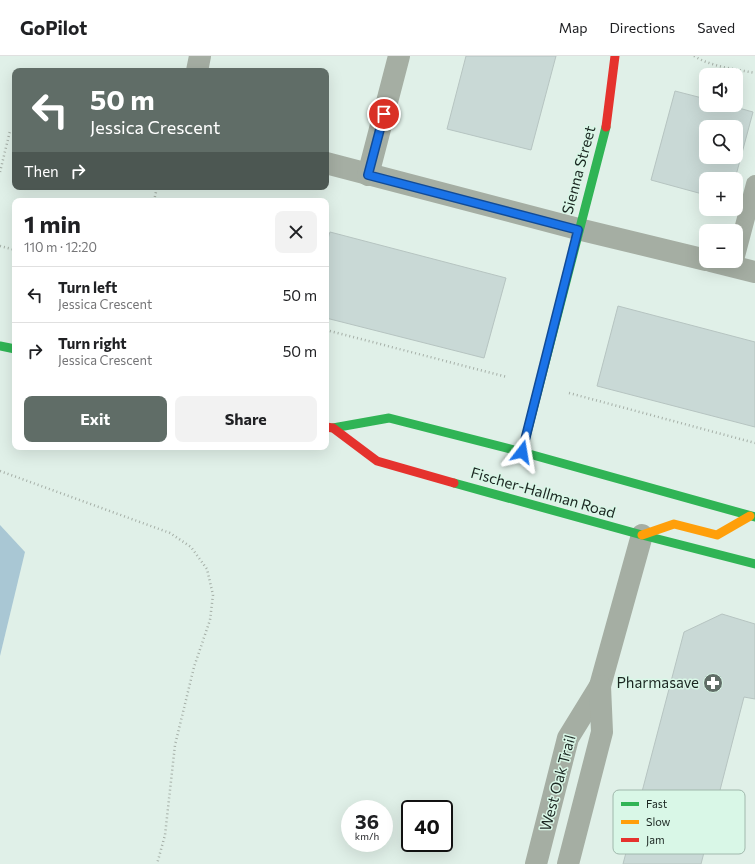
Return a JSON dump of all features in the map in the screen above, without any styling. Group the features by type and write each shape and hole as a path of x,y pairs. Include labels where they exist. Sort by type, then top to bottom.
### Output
{"main road":[{"name":"Sienna Street","path":"522,452 606,121 615,56"},
{"path":"0,346 12,348"},
{"name":"Fischer-Hallman Road","path":"330,428 389,418 522,452 752,517"},
{"name":"Fischer-Hallman Road","path":"330,428 377,461 642,535 755,564"},
{"path":"642,535 674,524 717,535 752,517"}],"street":[{"path":"198,68 200,56"},
{"path":"368,175 399,56"},
{"path":"329,165 578,230 699,258"},
{"path":"743,265 755,272"},
{"name":"West Oak Trail","path":"536,864 568,738 600,686 642,535"},
{"name":"West Oak Trail","path":"568,864 602,732 600,686"}],"lane":[{"path":"743,230 755,184"}],"path":[{"path":"694,56 717,66 755,73"},
{"path":"0,172 10,131"},
{"path":"0,246 12,249"},
{"path":"329,331 507,377"},
{"path":"569,393 755,443"},
{"path":"0,471 170,533 191,547 207,569 213,595 210,620 194,667 175,746 165,835 157,864"}],"water":[{"path":"0,525 25,552 0,656"}],"building":[{"path":"466,56 556,56 531,150 447,129"},
{"path":"675,91 699,97 699,112 743,112 743,109 753,112 743,149 743,120 699,120 699,164 739,164 737,172 699,172 699,193 651,180"},
{"path":"330,232 506,278 484,358 329,319"},
{"path":"618,306 755,342 755,427 597,386"},
{"path":"722,614 755,624 755,699 744,697 720,790 642,790 684,632"},
{"path":"626,854 704,854 701,864 623,864"}],"traffic: fast":[{"path":"522,452 606,127"},
{"path":"0,346 12,348"},
{"path":"333,428 389,418 522,452 755,517"},
{"path":"454,483 642,535 755,564"}],"traffic: slow":[{"path":"642,535 674,524 717,535 750,516"}],"traffic: jam":[{"path":"606,127 615,56"},
{"path":"329,427 333,428 377,461 454,483"}],"place":[{"name":"Pharmasave","path":"713,683"}],"route":[{"path":"384,114 368,175 578,230 522,452"}]}
